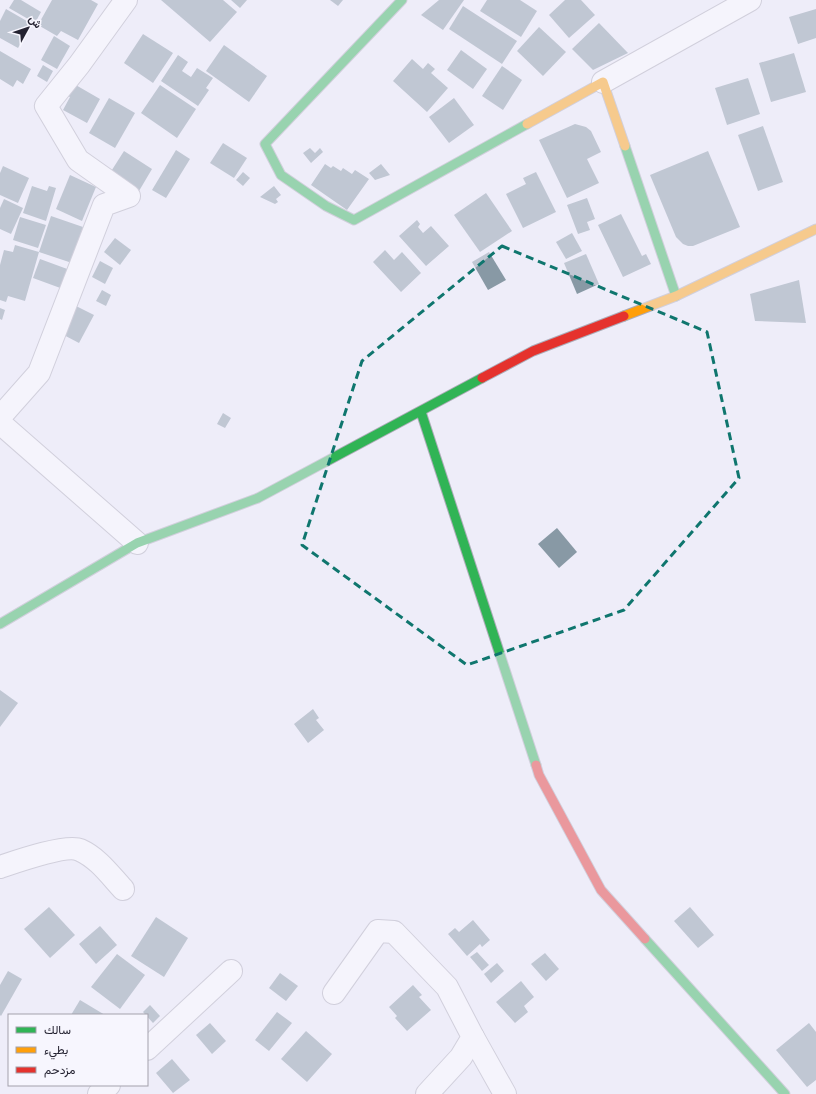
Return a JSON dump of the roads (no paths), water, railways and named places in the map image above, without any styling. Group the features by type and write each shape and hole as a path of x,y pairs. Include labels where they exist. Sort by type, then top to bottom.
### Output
{"street":[{"path":"0,417 39,373 104,205 129,196 78,160 46,106 79,65 126,0"},
{"path":"402,0 265,144 281,175 326,206 354,220 750,0"},
{"path":"603,82 676,296"},
{"path":"0,624 137,543 258,498 533,351 676,296 816,229"},
{"path":"421,412 539,775 601,890 785,1094"},
{"path":"0,423 137,543"},
{"path":"0,866 52,851 79,849 96,860 123,889"},
{"path":"334,993 378,932 394,932 446,987 505,1094"},
{"path":"148,1048 231,971"},
{"path":"427,1094 461,1057 473,1037"},
{"path":"99,1094 108,1086"}]}
